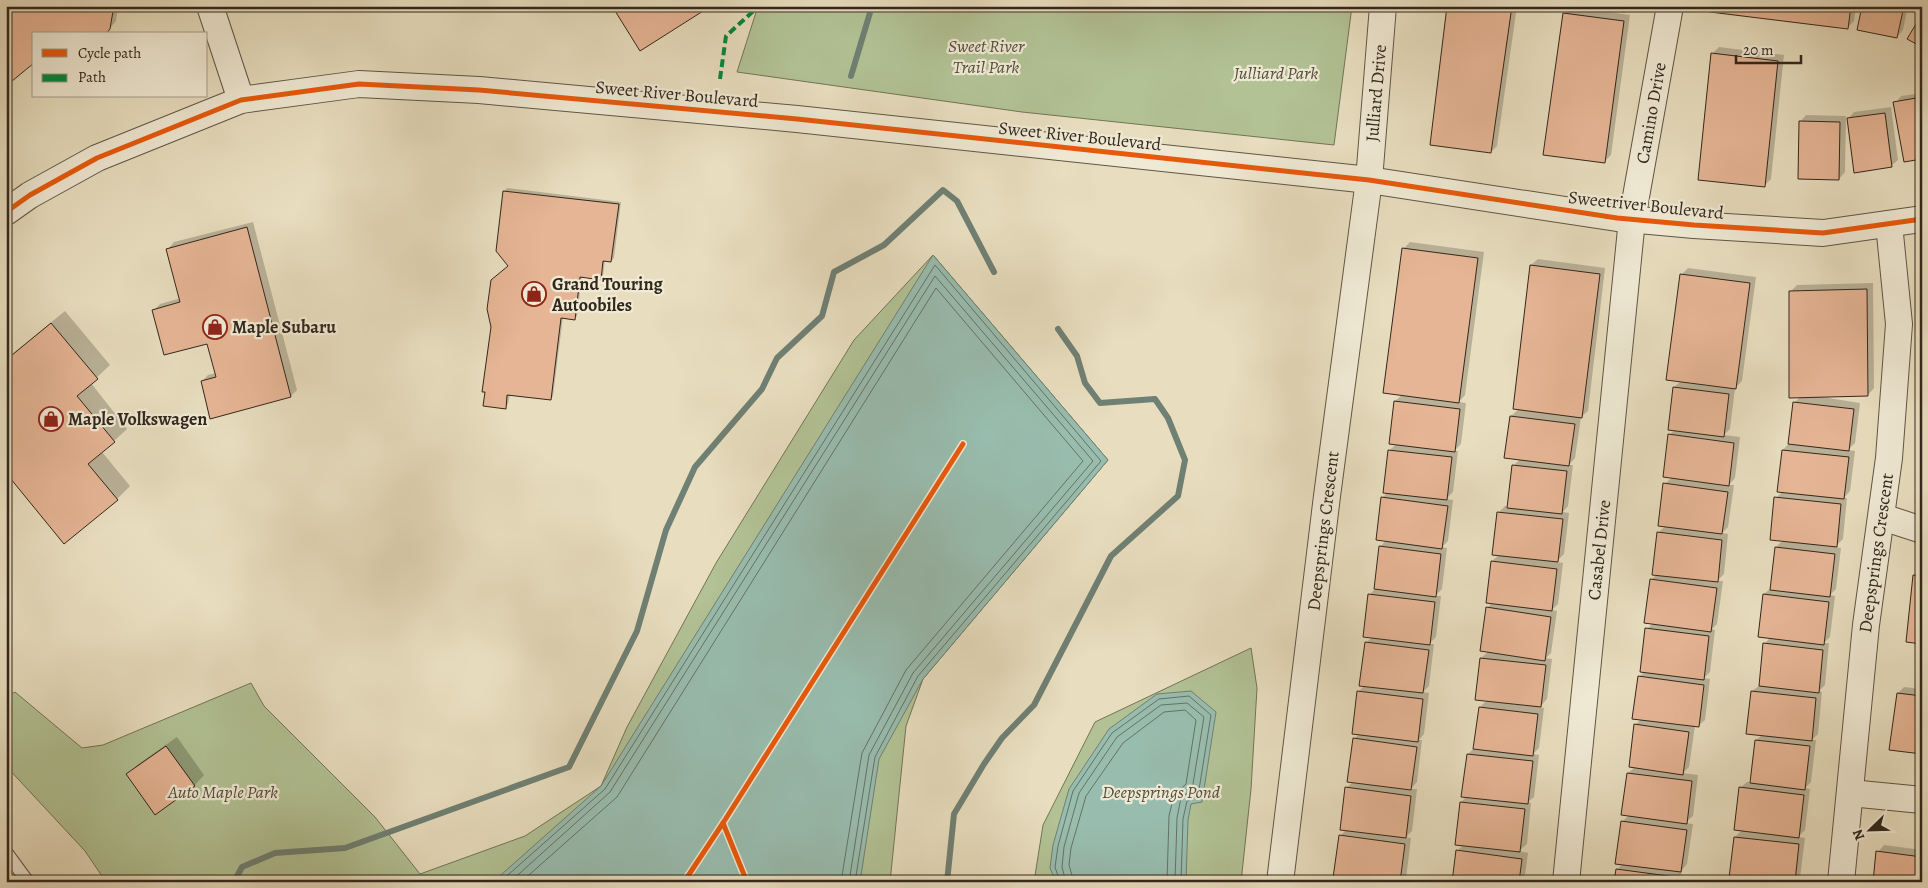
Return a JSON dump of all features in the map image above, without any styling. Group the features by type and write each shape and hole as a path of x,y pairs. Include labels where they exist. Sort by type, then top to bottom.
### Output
{"street":[{"path":"210,6 241,100"},
{"name":"Julliard Drive","path":"1369,180 1383,6"},
{"name":"Camino Drive","path":"1632,219 1670,6"},
{"name":"Sweet River Boulevard","path":"6,212 30,195 97,158 241,100 359,84 479,90 797,119 1369,180"},
{"name":"Sweetriver Boulevard","path":"1369,180 1632,219 1823,234 1922,219"},
{"name":"Deepsprings Crescent","path":"1280,882 1326,506 1369,180"},
{"name":"Casabel Drive","path":"1566,882 1632,219"},
{"name":"Deepsprings Crescent","path":"1841,882 1866,625 1889,458 1899,324 1889,224"},
{"path":"1882,517 1922,530"},
{"path":"1850,793 1922,800"}],"lane":[{"path":"6,852 28,882"}],"green space":[{"path":"758,6 1352,6 1334,145 1022,112 737,72"},
{"name":"Auto Maple Park","path":"933,255 1108,460 923,679 906,726 890,882 106,882 85,851 6,766 6,697 15,692 82,748 103,745 251,683 264,706 375,817 420,874 525,836 601,786 627,727 716,563 854,340"},
{"name":"Deepsprings Pond","path":"1251,648 1257,688 1251,789 1241,882 1034,882 1043,825 1095,722"}],"water":[{"path":"933,255 1108,460 923,679 879,759 860,882 493,882 601,786"},
{"name":"Deepsprings Pond","path":"1191,691 1216,712 1202,802 1191,804 1188,820 1186,882 1056,882 1050,868 1053,845 1069,789 1109,729 1157,694"}],"building":[{"path":"6,6 112,6 110,29 108,32 32,32 32,65 6,86"},
{"path":"612,6 711,6 640,51"},
{"path":"1447,6 1512,6 1491,153 1430,145"},
{"path":"1577,6 1625,6 1625,12"},
{"path":"1710,6 1851,6 1848,29 1710,12"},
{"path":"1862,6 1904,6 1897,38 1857,30"},
{"path":"1563,13 1624,21 1605,163 1543,155"},
{"path":"1922,14 1922,47 1907,39"},
{"path":"1711,53 1778,61 1765,187 1698,180"},
{"path":"1922,97 1922,159 1904,162 1893,102"},
{"path":"1885,113 1892,167 1854,173 1847,118"},
{"path":"1799,121 1840,122 1839,180 1798,179"},
{"name":"Grand Touring Autoobiles","path":"503,191 619,204 611,262 603,261 601,280 580,277 575,320 561,318 551,400 507,395 506,409 483,406 485,392 482,392 491,327 487,309 491,280 508,266 496,251"},
{"name":"Maple Subaru","path":"247,227 291,397 210,419 201,381 216,377 207,344 164,355 152,310 180,302 166,249"},
{"path":"1402,248 1478,258 1459,403 1383,393"},
{"path":"1530,265 1600,274 1582,418 1513,409"},
{"path":"1680,274 1750,283 1736,389 1666,380"},
{"path":"1867,289 1868,396 1789,398 1789,291"},
{"name":"Maple Volkswagen","path":"51,323 98,379 77,396 115,442 88,464 118,500 64,544 6,473 6,360"},
{"path":"1673,387 1729,394 1724,437 1668,430"},
{"path":"1394,401 1460,409 1455,452 1389,444"},
{"path":"1793,402 1854,409 1849,451 1788,444"},
{"path":"1510,416 1575,424 1569,466 1504,458"},
{"path":"1668,434 1734,443 1729,486 1663,477"},
{"path":"1388,450 1452,457 1447,500 1383,493"},
{"path":"1782,450 1849,457 1844,499 1777,492"},
{"path":"1512,465 1567,471 1562,514 1507,508"},
{"path":"1663,483 1728,492 1722,534 1658,526"},
{"path":"1381,497 1448,506 1442,549 1376,540"},
{"path":"1774,497 1841,504 1837,547 1770,540"},
{"path":"1497,512 1563,519 1558,562 1492,555"},
{"path":"1657,532 1722,540 1718,582 1652,575"},
{"path":"1379,546 1441,554 1436,597 1374,589"},
{"path":"1775,547 1835,554 1830,597 1770,590"},
{"path":"1491,561 1557,569 1552,611 1486,603"},
{"path":"1913,575 1922,576 1922,644 1906,642"},
{"path":"1650,579 1717,588 1711,632 1644,623"},
{"path":"1368,594 1435,602 1430,645 1363,637"},
{"path":"1763,594 1829,602 1824,645 1758,637"},
{"path":"1486,607 1551,617 1545,661 1480,651"},
{"path":"1645,628 1709,636 1704,680 1640,672"},
{"path":"1365,642 1429,650 1423,693 1359,686"},
{"path":"1763,643 1823,650 1819,693 1759,686"},
{"path":"1480,658 1546,665 1541,707 1475,700"},
{"path":"1638,676 1704,685 1699,727 1632,719"},
{"path":"1357,691 1423,699 1418,742 1352,734"},
{"path":"1751,691 1816,698 1812,741 1746,734"},
{"path":"1897,693 1922,696 1922,754 1889,750"},
{"path":"1479,707 1538,714 1533,756 1473,749"},
{"path":"1634,724 1689,732 1683,775 1629,767"},
{"path":"1353,738 1417,747 1411,790 1347,782"},
{"path":"1755,740 1810,746 1805,790 1750,783"},
{"path":"166,746 195,786 155,815 126,774"},
{"path":"1467,754 1533,761 1528,804 1461,797"},
{"path":"1627,773 1692,781 1687,824 1621,815"},
{"path":"1345,787 1411,796 1406,838 1340,830"},
{"path":"1739,787 1804,795 1799,838 1734,830"},
{"path":"1460,802 1525,809 1520,852 1455,845"},
{"path":"1621,821 1687,830 1681,872 1615,864"},
{"path":"1339,835 1405,844 1400,882 1359,882 1333,878"},
{"path":"1734,837 1799,844 1795,882 1764,882 1729,878"},
{"path":"1456,850 1522,859 1519,882 1452,882"},
{"path":"1876,851 1922,857 1921,882 1873,882"},
{"path":"1616,869 1676,877 1675,882 1614,882"}],"waterway":[{"path":"851,76 872,6"},
{"path":"234,882 242,867 275,853 345,848 569,767 637,631 666,530 695,467 762,389 777,358 822,316 834,272 884,245 943,190 957,201 994,272"},
{"path":"947,882 954,814 1002,738 1034,705 1111,556 1178,496 1185,460 1168,418 1155,399 1100,403 1085,383 1077,356 1058,329"}],"marked path":[{"path":"720,79 726,36 759,6"}],"cycle path":[{"path":"6,212 30,195 97,158 241,100 359,84 479,90 797,119 1369,180 1617,218 1694,225 1823,233 1922,219"},
{"path":"723,823 963,444"},
{"path":"684,882 723,823 747,882"}],"place":[{"name":"Grand Touring Autoobiles","path":"534,294"},
{"name":"Maple Subaru","path":"215,327"},
{"name":"Maple Volkswagen","path":"51,419"}],"park label":[{"name":"Sweet River Trail Park","path":"986,56"},
{"name":"Julliard Park","path":"1276,73"}]}
